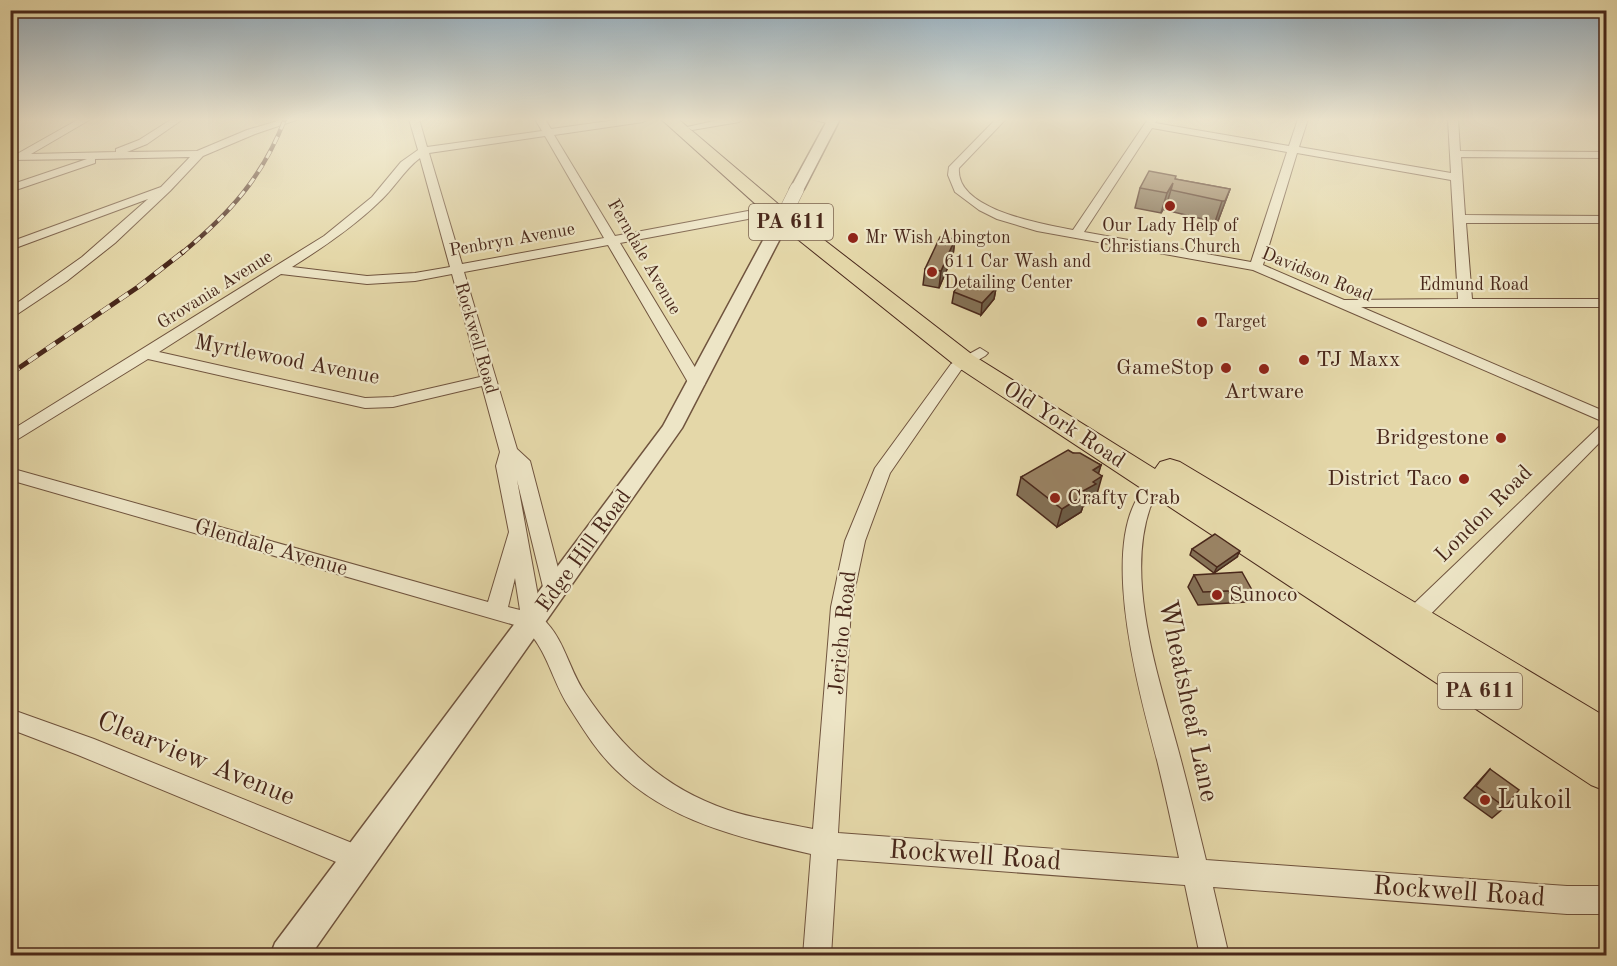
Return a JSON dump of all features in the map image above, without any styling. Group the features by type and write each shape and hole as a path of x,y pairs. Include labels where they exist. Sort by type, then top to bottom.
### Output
{"highway":[{"name":"Old York Road","path":"721,164 973,357 1404,626 1606,738"},
{"name":"Old York Road","path":"739,164 915,305 973,357"},
{"name":"Old York Road","path":"1404,626 1606,772"}],"street":[{"path":"10,189 81,164"},
{"path":"10,315 58,284 109,243 168,188 190,164"},
{"name":"Grovania Avenue","path":"10,439 280,270 349,223 376,199 405,164"},
{"name":"Rockwell Road","path":"427,164 509,452 505,466 518,529 532,622 546,633 556,649 573,695 625,763 684,802 729,823 825,844 1567,900 1606,900"},
{"name":"Ferndale Avenue","path":"567,164 696,384"},
{"name":"Edge Hill Road","path":"288,956 672,428 810,164"},
{"name":"Davidson Road","path":"957,164 953,175 959,190 983,208 1018,222 1256,267 1606,418"},
{"path":"1076,234 1123,164"},
{"path":"1256,267 1289,164"},
{"path":"1378,164 1456,177"},
{"path":"1455,164 1465,303"},
{"path":"10,246 168,188"},
{"name":"Penbryn Avenue","path":"280,270 367,279 416,277 748,215"},
{"path":"1460,219 1606,219"},
{"name":"Edmund Road","path":"1341,303 1606,303"},
{"name":"Myrtlewood Avenue","path":"147,354 365,403 393,402 489,380"},
{"name":"Jericho Road","path":"818,956 841,607 855,541 881,472 956,367 973,357"},
{"name":"London Road","path":"1404,626 1606,427"},
{"name":"Rockwell Road","path":"509,452 520,461 554,591"},
{"name":"Glendale Avenue","path":"10,474 532,622"},
{"name":"Wheatsheaf Lane","path":"1169,480 1148,497 1142,506 1131,570 1140,642 1215,956"},
{"name":"Rockwell Road","path":"496,612 518,529"},
{"name":"Clearview Avenue","path":"10,719 86,747 358,858"}],"building":[{"path":"1149,171 1176,176 1175,179 1230,189 1225,201 1222,201 1171,190 1173,183 1167,193 1140,188"},
{"path":"940,237 955,239 941,271 925,269"},
{"path":"960,280 996,288 982,303 954,292"},
{"path":"1068,450 1080,453 1101,465 1093,470 1102,476 1093,482 1096,484 1083,491 1086,494 1062,509 1021,477"},
{"name":"Sunoco","path":"1215,534 1240,551 1217,567 1192,549"},
{"path":"1242,572 1252,590 1203,592 1194,575"},
{"path":"1490,769 1519,790 1505,807 1476,786"}],"railway":[{"path":"182,253 230,209 263,164"},
{"path":"10,374 138,287 183,252"}],"place":[{"name":"Our Lady Help of Christians Church","path":"1170,206"},
{"name":"Mr Wish Abington","path":"853,238"},
{"name":"611 Car Wash and Detailing Center","path":"932,272"},
{"name":"Target","path":"1202,322"},
{"name":"TJ Maxx","path":"1304,360"},
{"name":"GameStop","path":"1226,368"},
{"name":"Artware","path":"1264,369"},
{"name":"Bridgestone","path":"1501,438"},
{"name":"District Taco","path":"1464,479"},
{"name":"Crafty Crab","path":"1055,498"},
{"name":"Sunoco","path":"1217,595"},
{"name":"Lukoil","path":"1485,800"}]}
